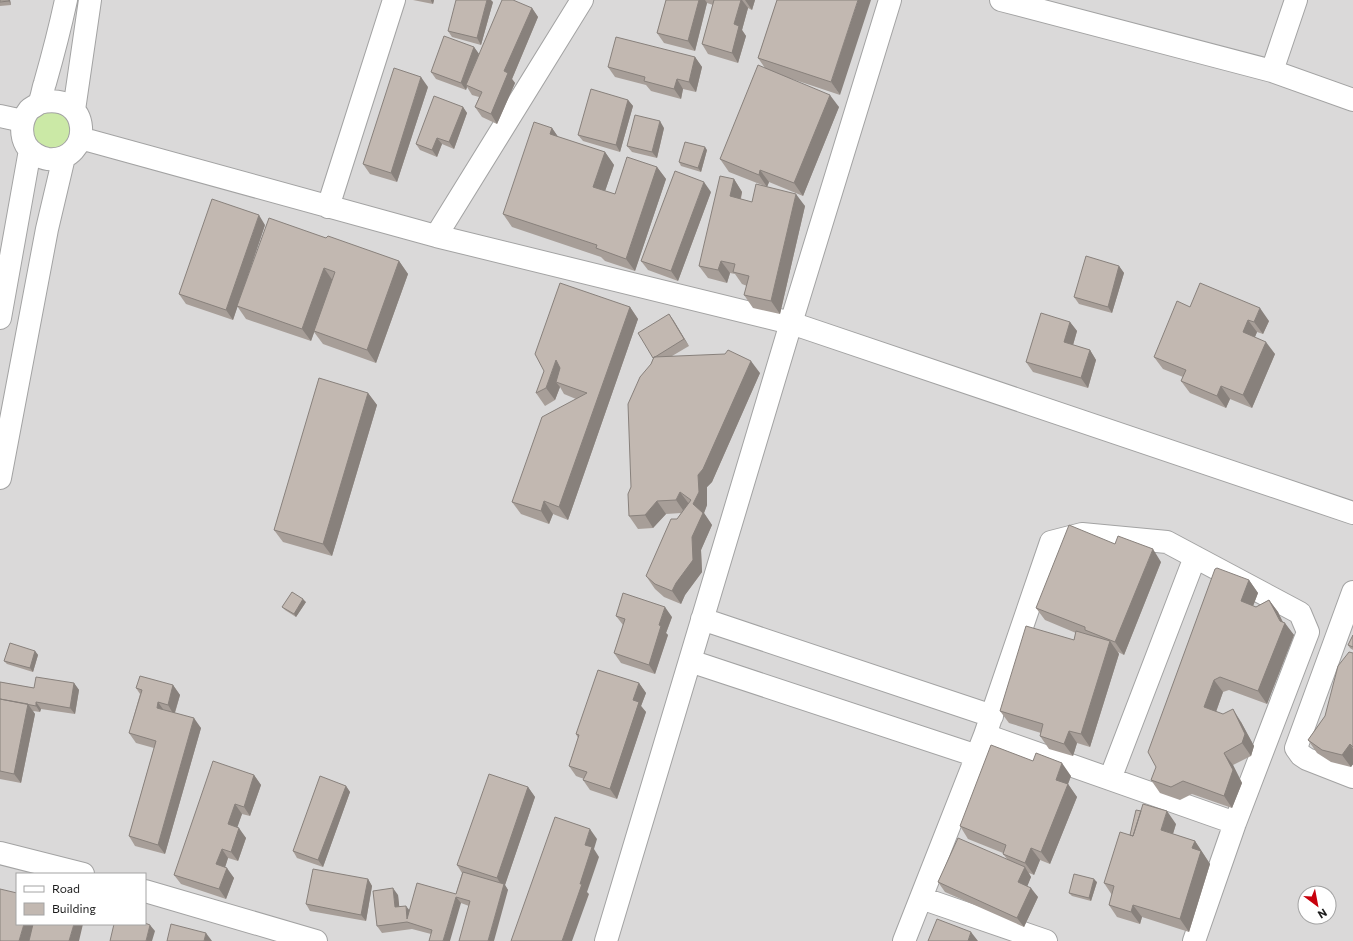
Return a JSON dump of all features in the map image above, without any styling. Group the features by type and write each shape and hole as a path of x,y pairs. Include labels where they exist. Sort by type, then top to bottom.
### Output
{"street":[{"path":"39,103 59,35 66,0"},
{"path":"74,110 90,0"},
{"path":"328,207 394,0"},
{"path":"436,236 582,0"},
{"path":"606,941 791,323 890,0"},
{"path":"1001,0 1272,71 1353,100"},
{"path":"1272,71 1296,0"},
{"path":"51,100 63,102 74,110 80,119 82,131 80,138 72,151 64,157 54,160 45,159 30,150 26,145 22,134 23,121 29,110 39,103 51,100"},
{"path":"0,116 23,121"},
{"path":"80,138 436,236 791,323 1353,513"},
{"path":"0,318 30,150"},
{"path":"0,478 46,229 64,157"},
{"path":"904,941 989,725 1051,542 1082,534 1167,542 1300,613 1308,632 1235,823 1194,941"},
{"path":"1110,779 1195,557"},
{"path":"1353,592 1296,748 1301,755 1307,759 1353,777"},
{"path":"702,620 989,725 1110,779 1235,823"},
{"path":"1332,650 1353,658"},
{"path":"690,661 977,756"},
{"path":"0,853 79,873"},
{"path":"146,892 316,941"},
{"path":"921,898 1046,941"}],"shaded area":[{"path":"0,0 1353,0 1353,941 0,941"}],"green space":[{"path":"51,106 73,121 68,147 38,149 29,123"}],"building":[{"path":"0,0 9,0 9,1 0,2"},
{"path":"456,0 487,0 477,38 448,31"},
{"path":"502,0 513,0 532,8 504,71 508,73 491,114 475,107 482,92 466,85"},
{"path":"666,0 699,0 688,41 657,33"},
{"path":"714,0 741,0 734,24 739,26 732,53 702,44"},
{"path":"777,0 858,0 831,82 758,58"},
{"path":"444,36 474,47 461,83 431,72"},
{"path":"616,37 695,57 689,82 677,79 674,89 644,81 645,77 608,67"},
{"path":"758,65 830,95 794,183 760,170 759,175 720,159"},
{"path":"394,68 421,77 391,173 363,164"},
{"path":"591,89 628,100 616,145 578,135"},
{"path":"434,96 463,107 449,142 437,138 432,150 416,144"},
{"path":"635,115 660,121 652,152 627,146"},
{"path":"534,122 552,128 550,134 605,152 593,187 615,194 627,157 657,167 626,259 596,248 597,245 503,214"},
{"path":"685,142 705,147 698,168 679,162"},
{"path":"675,171 704,182 671,271 641,261"},
{"path":"720,176 734,179 730,196 752,202 756,184 796,194 771,301 744,295 749,276 733,272 735,264 721,261 718,270 699,266"},
{"path":"212,199 259,215 226,310 179,294"},
{"path":"269,218 326,238 328,236 399,261 367,350 314,331 335,272 324,268 302,329 237,306"},
{"path":"1086,256 1119,266 1108,307 1074,297"},
{"path":"560,283 630,307 559,507 544,501 541,511 512,502 542,417 587,393 556,382 560,368 556,360 546,388 536,393 544,371 535,354"},
{"path":"1200,283 1260,308 1254,322 1248,320 1243,332 1266,342 1243,395 1221,386 1217,396 1181,381 1186,370 1154,357 1177,301 1190,307"},
{"path":"1041,313 1070,322 1064,342 1090,350 1081,378 1026,362"},
{"path":"669,314 684,339 653,358 638,333"},
{"path":"728,350 751,361 703,469 698,475 699,492 693,504 703,513 692,537 693,560 672,591 655,584 646,576 671,519 677,519 691,500 680,492 676,500 657,501 645,515 629,516 628,494 631,487 628,404 640,377 651,364 654,357 725,354"},
{"path":"319,378 368,393 323,544 274,530"},
{"path":"1069,525 1115,544 1118,536 1153,549 1115,642 1085,630 1085,627 1036,608"},
{"path":"1217,568 1249,580 1241,601 1256,607 1269,600 1280,621 1285,623 1258,691 1220,677 1214,680 1204,707 1223,714 1233,709 1245,734 1242,743 1224,753 1233,770 1224,796 1183,781 1171,787 1151,780 1156,767 1148,752 1215,569"},
{"path":"292,592 303,599 294,614 282,607"},
{"path":"623,593 665,607 649,665 614,653 625,619 616,616"},
{"path":"1026,626 1074,640 1076,631 1110,641 1081,734 1069,731 1064,744 1040,736 1043,724 1000,711"},
{"path":"1353,635 1353,647 1348,645"},
{"path":"10,643 35,651 30,668 4,661"},
{"path":"1349,652 1353,653 1353,747 1350,744 1342,755 1322,750 1308,740 1325,716 1338,666"},
{"path":"598,670 639,683 633,700 639,702 610,789 583,780 587,772 569,766 579,735 576,734"},
{"path":"140,676 173,685 168,705 158,702 157,708 194,718 158,845 129,836 156,741 129,733 142,690 136,688"},
{"path":"36,677 74,683 70,708 36,702 36,706 0,699 0,682 34,688"},
{"path":"0,699 28,704 14,774 0,771"},
{"path":"991,745 1033,761 1036,753 1062,763 1056,780 1068,784 1041,852 1031,848 1025,863 1003,854 1006,845 960,826"},
{"path":"213,761 254,775 244,807 235,804 228,824 239,828 231,852 222,849 216,864 227,868 219,889 174,875"},
{"path":"489,774 528,787 497,878 457,865"},
{"path":"320,776 346,786 318,860 293,851"},
{"path":"1143,804 1167,811 1161,830 1195,841 1192,848 1201,851 1180,919 1133,905 1131,912 1109,905 1114,886 1104,883 1120,832 1133,836"},
{"path":"1136,810 1141,811 1133,836 1130,835"},
{"path":"555,817 590,829 585,845 592,847 580,884 582,884 562,941 511,941"},
{"path":"958,838 1025,867 1018,882 1031,888 1017,918 938,882"},
{"path":"313,869 368,879 361,915 306,904"},
{"path":"463,872 504,884 488,941 459,941 470,901 456,897 443,941 429,941 432,930 407,922 377,926 373,891 393,888 395,907 406,906 407,919 417,883 456,894"},
{"path":"1074,874 1094,879 1089,898 1069,893"},
{"path":"0,889 16,893 16,925 24,925 19,941 0,941"},
{"path":"937,919 971,932 968,941 928,941"},
{"path":"146,923 150,925 146,941 110,941 114,925 146,925"},
{"path":"171,924 206,933 204,941 167,941"},
{"path":"33,925 74,925 69,941 29,941"}]}
